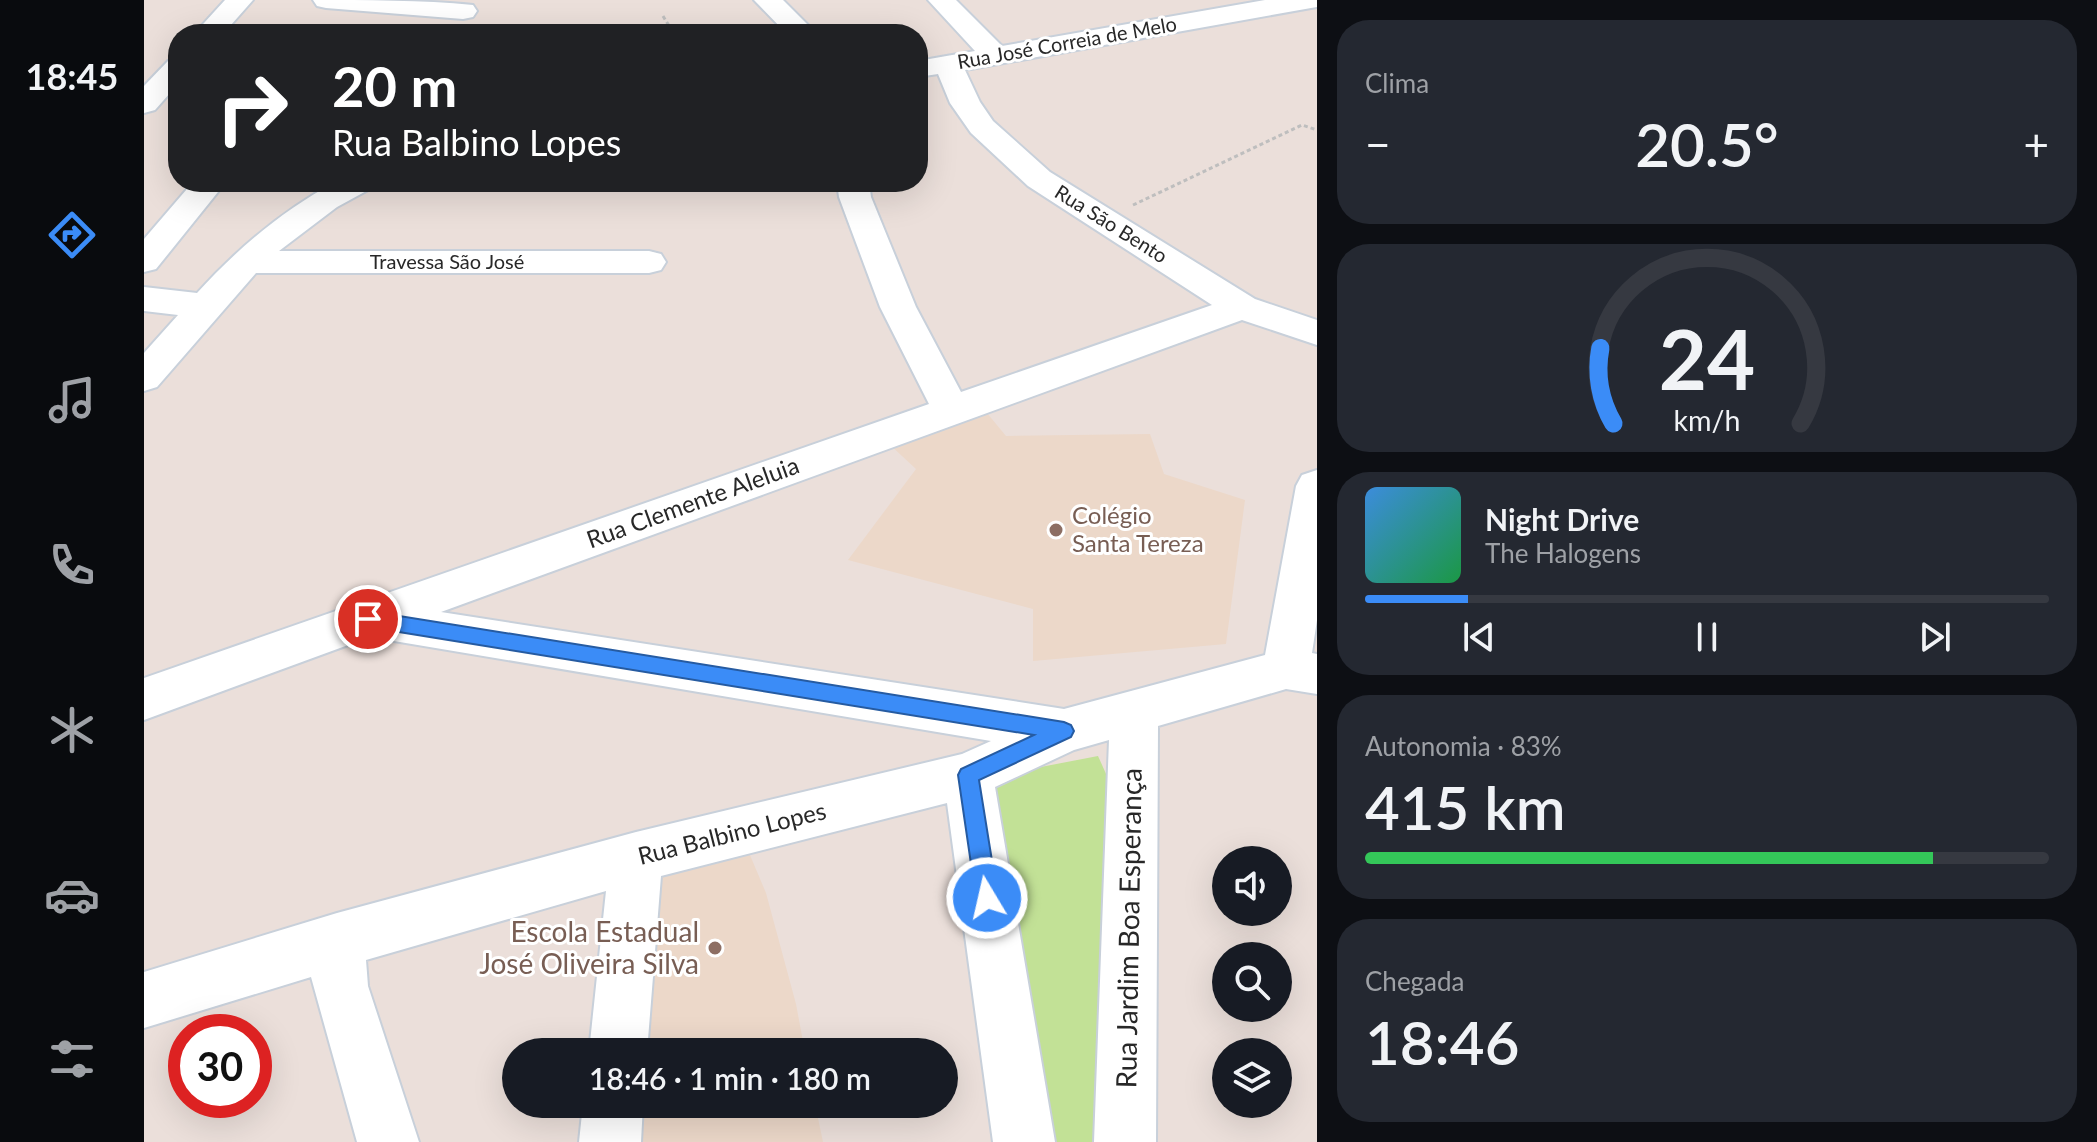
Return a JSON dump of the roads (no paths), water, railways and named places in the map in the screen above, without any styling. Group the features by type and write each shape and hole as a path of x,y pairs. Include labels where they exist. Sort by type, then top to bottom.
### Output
{"street":[{"path":"217,24 240,0"},
{"path":"326,0 356,9 462,15"},
{"path":"767,0 792,24"},
{"path":"941,0 994,54"},
{"path":"1143,0 1174,24"},
{"name":"Rua José Correia de Melo","path":"933,66 1311,0"},
{"name":"Rua São Bento","path":"933,66 1000,146 1039,179 1242,307 1317,333"},
{"path":"144,104 168,78"},
{"path":"144,261 202,192"},
{"path":"144,378 245,262 296,218 338,192"},
{"path":"854,192 890,296 930,375 953,411"},
{"name":"Travessa São José","path":"245,262 649,262"},
{"path":"144,299 206,306"},
{"name":"Rua Clemente Aleluia","path":"144,699 1242,307"},
{"path":"1302,671 1317,486"},
{"path":"368,619 1064,731"},
{"name":"Rua Balbino Lopes","path":"144,1000 337,941 636,857 968,775 1064,731 1302,671"},
{"name":"Rua Jardim Boa Esperança","path":"1125,1142 1134,714"},
{"path":"968,775 1024,1142"},
{"path":"619,1038 636,857"},
{"path":"337,941 340,986 388,1142"},
{"path":"610,1142 612,1118"}],"place":[{"name":"Colégio Santa Tereza","path":"1056,530"},
{"name":"Escola Estadual José Oliveira Silva","path":"715,948"}]}
